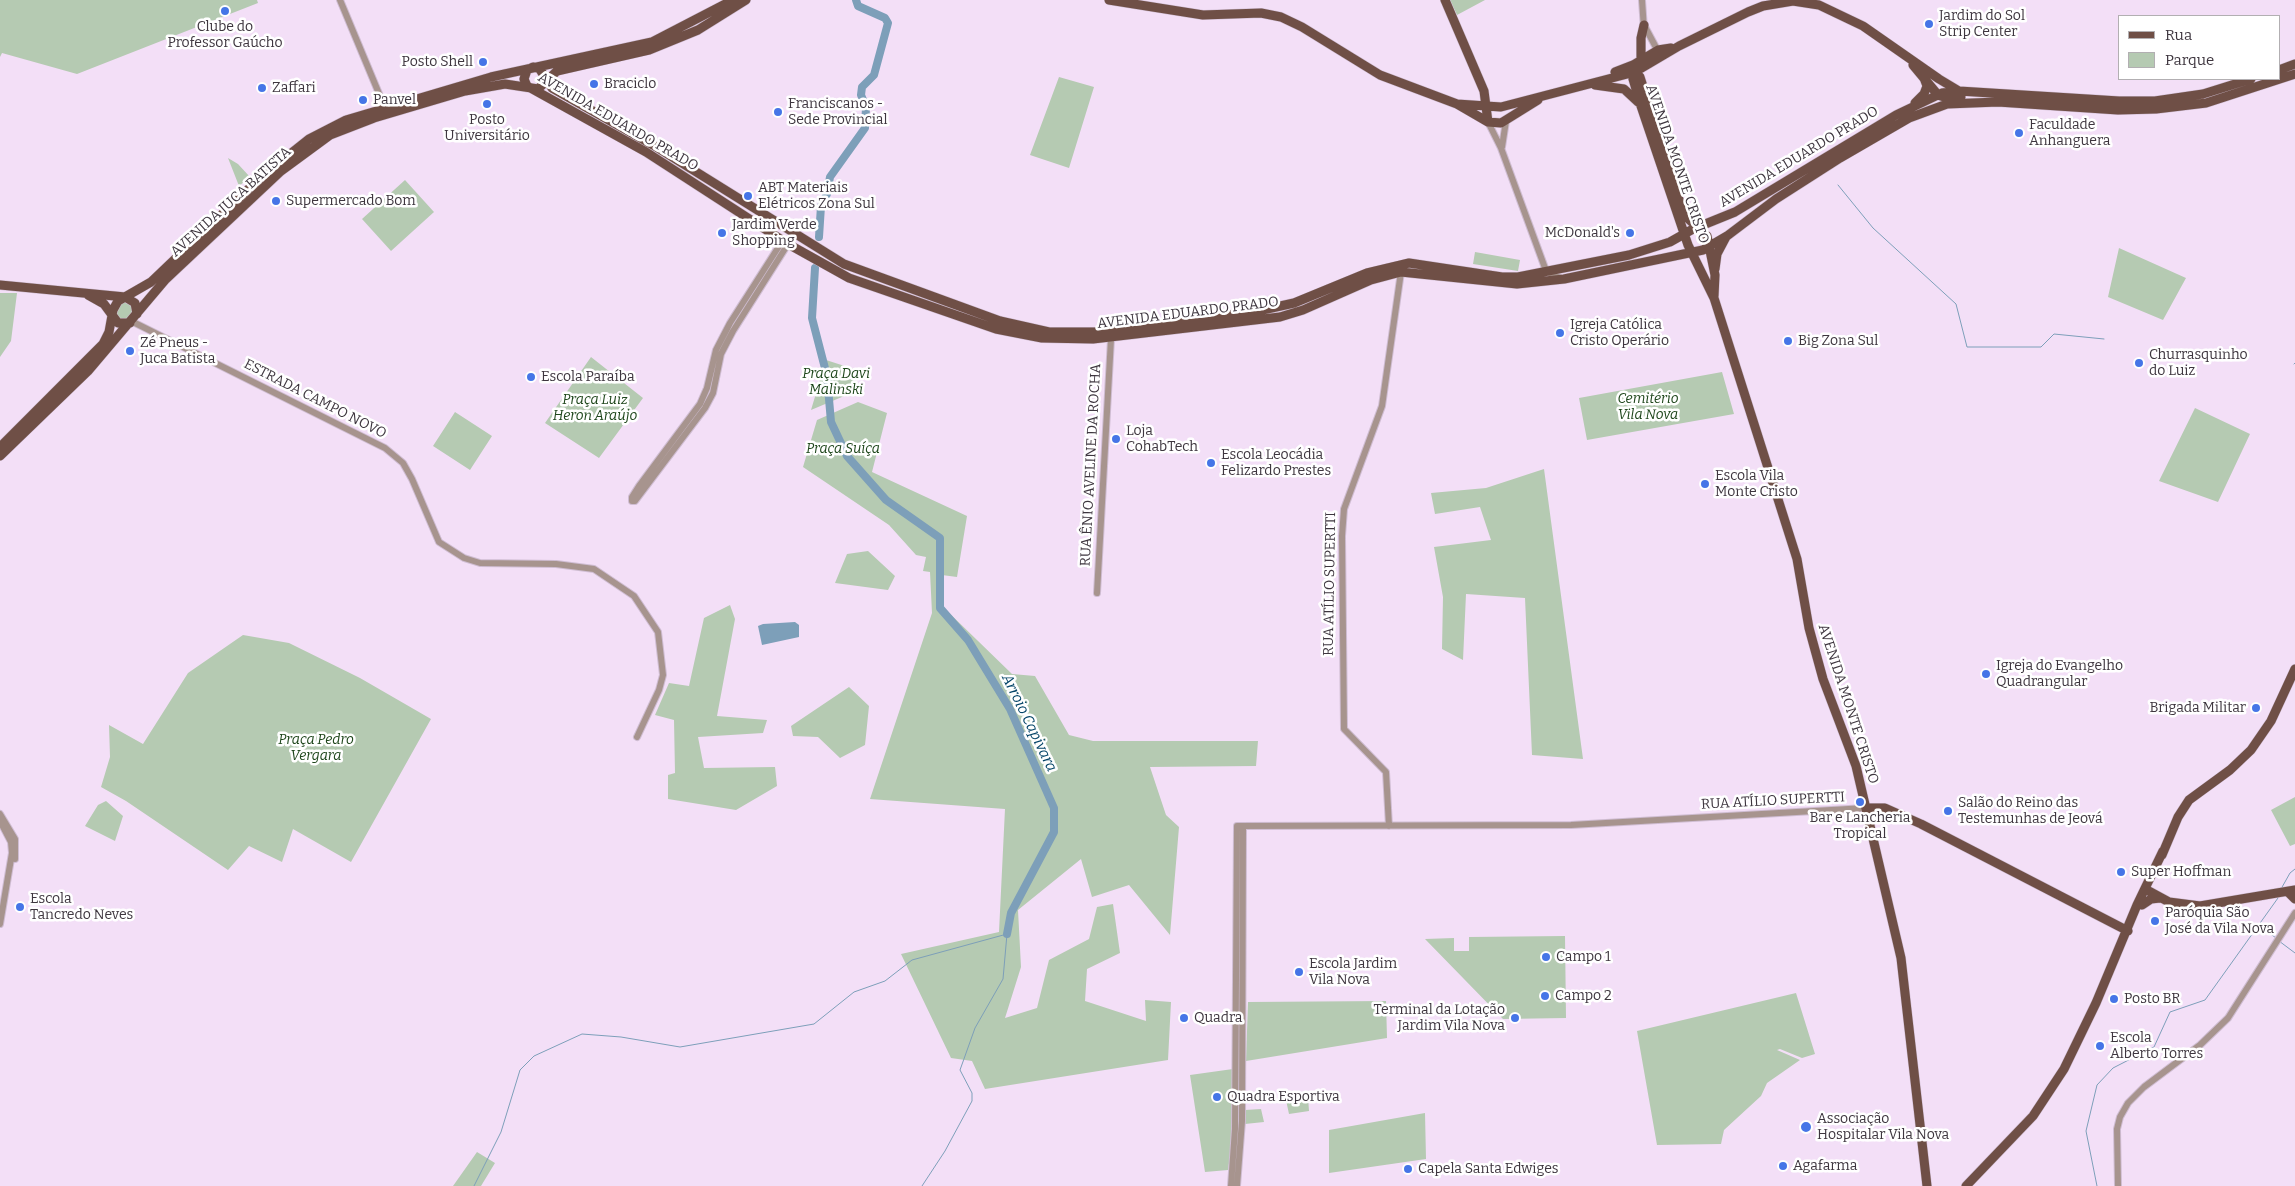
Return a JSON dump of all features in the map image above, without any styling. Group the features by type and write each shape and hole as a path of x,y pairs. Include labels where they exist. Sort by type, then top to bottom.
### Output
{"main road":[{"name":"AVENIDA JUCA BATISTA","path":"125,296 151,282 260,178 292,151 335,125 385,108 491,77 652,42 732,0"},
{"path":"532,89 541,87 552,74 563,70 649,50 698,30 746,0"},
{"path":"1109,0 1203,15 1261,13 1281,17 1302,27 1380,75 1457,104 1488,122 1506,121 1545,96"},
{"path":"1445,0 1485,94 1488,122"},
{"path":"1457,104 1501,107 1545,96 1607,76 1679,46 1763,6 1793,1 1819,5 1863,26 1959,91"},
{"path":"1644,25 1641,38 1650,58"},
{"path":"1899,51 1938,95 1947,98 1967,97 2010,103 2156,110 2206,103 2277,80"},
{"path":"1584,84 1635,72 1650,58"},
{"path":"2280,70 2295,64"},
{"name":"AVENIDA EDUARDO PRADO","path":"1251,317 1130,329 1111,335 1049,332 1000,321 844,264 783,228 653,145 552,88 542,70 533,67 527,70 524,76 524,82 532,89 646,152 786,242 849,278 996,329 1042,338 1111,335 1251,317 1294,308 1371,280 1401,272 1517,284 1564,279 1708,249 1776,199 1840,158 1909,118 1955,103 1998,102"},
{"path":"1607,76 1635,72"},
{"name":"AVENIDA MONTE CRISTO","path":"1714,298 1715,275 1706,236 1699,227 1693,225 1684,215 1640,77 1635,72 1633,79 1641,106 1685,234 1714,298 1797,559 1809,628 1819,665 1850,748 1866,808 1905,983 1927,1186"},
{"path":"2280,79 2295,74"},
{"path":"1910,108 1924,94 1927,86 1923,76"},
{"path":"2054,106 2061,101 2085,99 2155,101 2203,94 2248,80"},
{"name":"AVENIDA JUCA BATISTA","path":"0,456 88,372 165,280 281,171 330,134 358,123 465,91 505,84 532,89"},
{"path":"1584,84 1624,89 1641,106"},
{"name":"AVENIDA EDUARDO PRADO","path":"1294,308 1367,273 1408,263 1502,277 1518,277 1638,252 1670,242 1735,212 1910,108 1938,95 1959,91 2085,99"},
{"path":"1472,106 1478,103 1485,94"},
{"path":"1485,94 1501,107 1506,115 1506,121"},
{"path":"2010,103 2036,102 2038,96"},
{"path":"692,181 697,178 705,179"},
{"path":"783,228 788,236 786,242"},
{"path":"1715,275 1717,254 1727,236"},
{"path":"0,285 125,296 135,302 133,319 118,323 104,304 86,294"},
{"path":"0,447 103,344 110,332 114,305 125,296"},
{"path":"1966,1186 2010,1143 2042,1105 2073,1051 2145,895 2178,817 2189,800 2230,770 2251,750 2271,721 2295,669"},
{"name":"RUA ATÍLIO SUPERTTI","path":"1866,808 1884,808 1921,824 2129,930"},
{"path":"2145,895 2176,904 2200,906 2285,892 2295,899"},
{"path":"2145,895 2148,901 2160,898"}],"street":[{"path":"340,0 385,108"},
{"path":"1642,0 1650,58"},
{"path":"1501,148 1506,121"},
{"path":"1488,122 1501,148 1530,230 1549,272 1564,279"},
{"path":"650,475 704,397 716,350 786,242"},
{"name":"RUA ATÍLIO SUPERTTI","path":"1389,826 1386,772 1344,729 1342,536 1344,510 1382,406 1401,272"},
{"name":"ESTRADA CAMPO NOVO","path":"133,319 385,448 403,463 412,479 439,542 464,558 480,563 556,564 594,569 634,596 658,632 663,675 659,690 637,737"},
{"name":"RUA ÊNIO AVELINE DA ROCHA","path":"1097,592 1111,335"},
{"name":"RUA ATÍLIO SUPERTTI","path":"1239,1028 1240,827 1571,825 1866,808"},
{"path":"0,814 15,840 16,856 11,870 0,924"},
{"path":"0,821 11,842 11,870"},
{"path":"2118,1186 2118,1129 2120,1117 2128,1103 2144,1087 2200,1045 2228,1018 2295,913"},
{"path":"1231,1186 1239,1028"},
{"path":"1237,1186 1242,1121 1239,1028"}],"green space":[{"path":"0,0 257,0 258,3 77,74 2,53 0,57"},
{"path":"1450,0 1485,0 1457,15"},
{"path":"1059,77 1094,87 1069,168 1030,155"},
{"path":"228,158 238,164 250,177 239,186"},
{"path":"405,180 434,212 391,251 362,219"},
{"path":"2119,248 2186,278 2163,320 2108,297"},
{"path":"1475,252 1520,260 1518,271 1473,264"},
{"path":"0,293 17,293 11,341 0,357"},
{"path":"123,302 131,305 133,313 126,321 117,318 115,310"},
{"name":"Praça Luiz Heron Araújo","path":"591,357 643,398 599,458 545,423"},
{"name":"Praça Davi Malinski","path":"826,360 857,370 849,394 811,410"},
{"name":"Cemitério Vila Nova","path":"1722,372 1734,414 1587,440 1579,398"},
{"name":"Praça Suíça","path":"858,402 887,413 872,472 967,516 957,577 942,575 943,607 1012,674 1035,676 1069,735 1093,741 1258,741 1256,766 1150,767 1166,815 1179,827 1170,935 1129,885 1092,897 1081,859 1018,910 1021,967 1005,1018 1037,1008 1049,960 1089,939 1097,907 1113,904 1120,953 1087,969 1085,1001 1146,1021 1145,1000 1171,1002 1168,1060 985,1089 972,1061 951,1058 901,954 999,932 1005,809 870,799 932,613 930,572 923,571 926,557 916,555 889,525 803,467 817,420"},
{"path":"2195,408 2250,434 2218,502 2159,481"},
{"path":"455,412 492,436 470,470 433,446"},
{"path":"1544,469 1583,759 1532,755 1525,598 1466,594 1463,660 1442,649 1443,597 1434,547 1491,540 1480,507 1435,514 1431,493 1486,488"},
{"path":"868,551 895,576 888,590 835,583 847,554"},
{"path":"730,605 735,619 717,716 767,720 763,733 698,737 704,768 775,767 777,786 736,810 668,799 668,775 675,773 674,720 655,715 669,683 689,686 704,618"},
{"name":"Praça Pedro Vergara","path":"243,635 289,643 360,678 431,719 351,862 293,829 282,862 249,846 228,870 126,801 101,787 110,757 109,725 143,744 188,673"},
{"path":"849,687 869,706 865,745 840,758 818,737 793,736 791,726"},
{"path":"2295,797 2295,844 2290,846 2271,810"},
{"path":"106,801 123,816 115,841 85,826 98,805"},
{"path":"1565,936 1566,1018 1503,1019 1425,939 1454,938 1454,951 1469,951 1469,937"},
{"path":"1796,993 1815,1054 1802,1058 1780,1049 1777,1050 1800,1060 1767,1083 1761,1096 1724,1130 1721,1144 1657,1145 1637,1031"},
{"path":"1386,1001 1387,1038 1246,1061 1248,1002"},
{"path":"1233,1069 1233,1136 1228,1170 1205,1172 1190,1075"},
{"name":"Quadra Esportiva","path":"1308,1097 1309,1111 1289,1114 1286,1100"},
{"path":"1261,1109 1264,1122 1245,1124 1245,1110"},
{"path":"1425,1113 1426,1159 1329,1173 1329,1130"},
{"path":"477,1152 495,1163 481,1186 453,1186"}],"water":[{"path":"795,622 799,625 799,637 762,645 758,626"}],"waterway":[{"name":"Arroio Capivara","path":"819,237 821,206 827,194 830,177 865,128 866,107 861,95 862,87 874,75 888,23 885,18 858,6 856,0"},
{"path":"1838,185 1873,228 1956,304 1967,347 2041,347 2054,334 2104,339"},
{"name":"Arroio Capivara","path":"815,268 812,318 827,376 831,422 847,456 886,500 940,538 940,608 968,640 1010,709 1054,808 1054,832 1011,913 1007,934"},
{"path":"2281,889 2290,873 2295,869"},
{"path":"2097,1186 2086,1131 2097,1085 2113,1068 2154,1047 2170,1012 2205,1000 2278,898"},
{"path":"2260,926 2276,938"},
{"path":"474,1186 501,1132 520,1070 534,1056 582,1034 621,1037 680,1047 814,1024 854,992 885,981 912,960 1007,934 1003,979 975,1028 960,1070 972,1093 972,1101 945,1151 922,1186"},
{"path":"2279,941 2295,953"}],"place":[{"name":"Clube do Professor Gaúcho","path":"225,11"},
{"name":"Jardim do Sol Strip Center","path":"1929,24"},
{"name":"Posto Shell","path":"483,62"},
{"name":"Braciclo","path":"594,84"},
{"name":"Zaffari","path":"262,88"},
{"name":"Panvel","path":"363,100"},
{"name":"Posto Universitário","path":"487,104"},
{"name":"Franciscanos - Sede Provincial","path":"778,112"},
{"name":"Faculdade Anhanguera","path":"2019,133"},
{"name":"ABT Materiais Elétricos Zona Sul","path":"748,196"},
{"name":"Supermercado Bom","path":"276,201"},
{"name":"Jardim Verde Shopping","path":"722,233"},
{"name":"McDonald's","path":"1630,233"},
{"name":"Igreja Católica Cristo Operário","path":"1560,333"},
{"name":"Big Zona Sul","path":"1788,341"},
{"name":"Zé Pneus - Juca Batista","path":"130,351"},
{"name":"Churrasquinho do Luiz","path":"2139,363"},
{"name":"Escola Paraíba","path":"531,377"},
{"name":"Loja CohabTech","path":"1116,439"},
{"name":"Escola Leocádia Felizardo Prestes","path":"1211,463"},
{"name":"Escola Vila Monte Cristo","path":"1705,484"},
{"name":"Igreja do Evangelho Quadrangular","path":"1986,674"},
{"name":"Brigada Militar","path":"2256,708"},
{"name":"Bar e Lancheria Tropical","path":"1860,802"},
{"name":"Salão do Reino das Testemunhas de Jeová","path":"1948,811"},
{"name":"Super Hoffman","path":"2121,872"},
{"name":"Escola Tancredo Neves","path":"20,907"},
{"name":"Paróquia São José da Vila Nova","path":"2155,921"},
{"name":"Campo 1","path":"1546,957"},
{"name":"Escola Jardim Vila Nova","path":"1299,972"},
{"name":"Campo 2","path":"1545,996"},
{"name":"Posto BR","path":"2114,999"},
{"name":"Quadra","path":"1184,1018"},
{"name":"Terminal da Lotação Jardim Vila Nova","path":"1515,1018"},
{"name":"Escola Alberto Torres","path":"2100,1046"},
{"name":"Quadra Esportiva","path":"1217,1097"},
{"name":"Associação Hospitalar Vila Nova","path":"1806,1127"},
{"name":"Agafarma","path":"1783,1166"},
{"name":"Capela Santa Edwiges","path":"1408,1169"}]}
